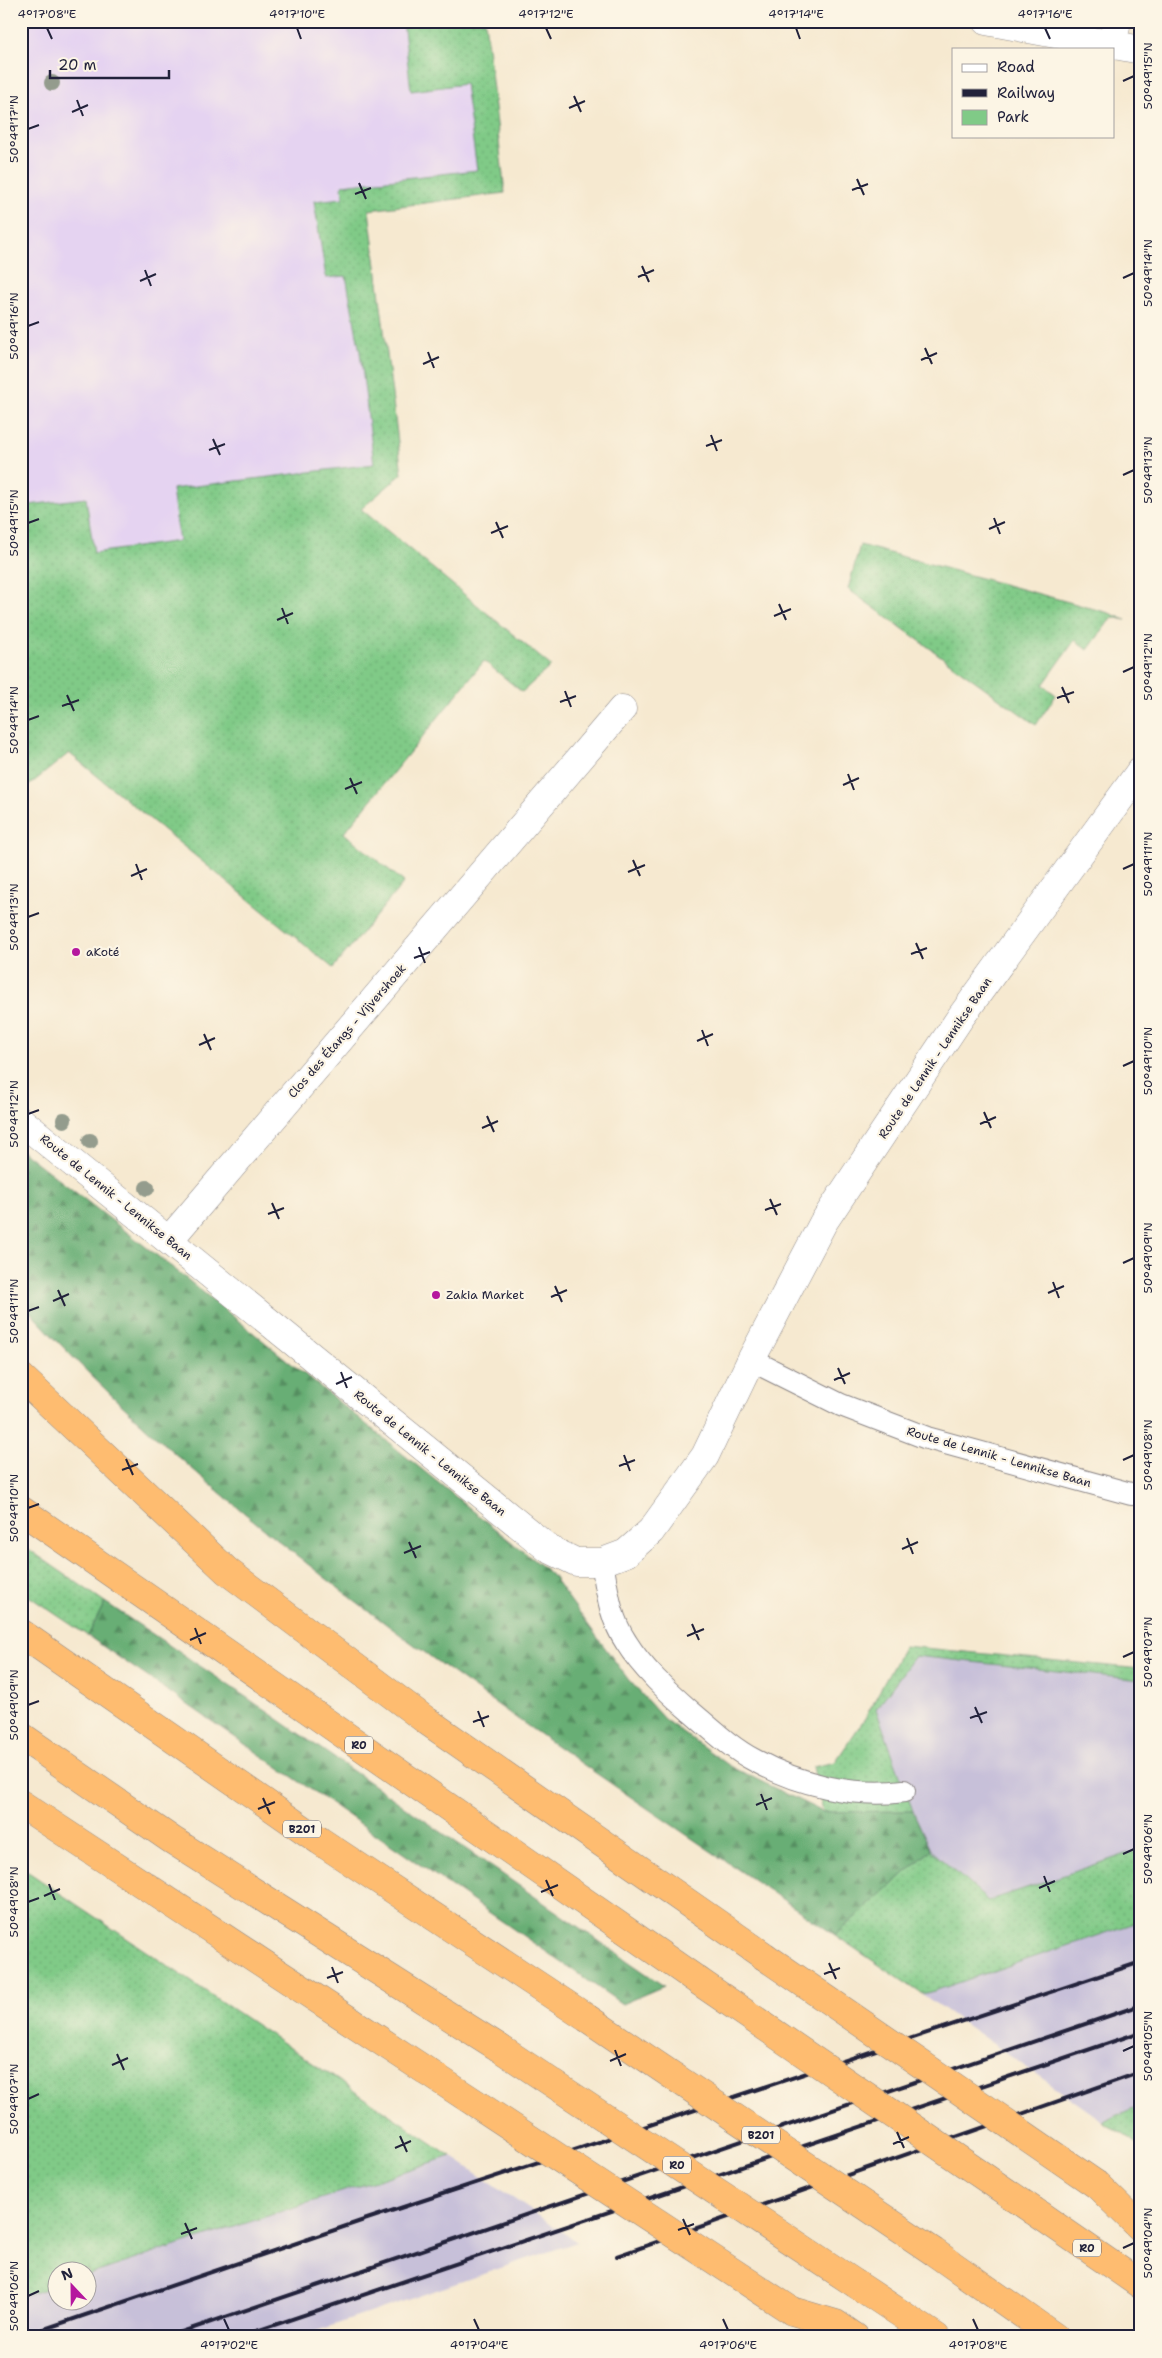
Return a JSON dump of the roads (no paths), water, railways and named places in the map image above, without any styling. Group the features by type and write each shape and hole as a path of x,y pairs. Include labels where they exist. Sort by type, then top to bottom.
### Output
{"highway":[{"path":"21,1377 227,1571 427,1721 764,1956 1098,2185 1141,2228"},
{"name":"R0","path":"21,1510 697,1980 1141,2285"},
{"name":"B201","path":"21,1633 320,1841 934,2252 1055,2337"},
{"name":"R0","path":"21,1736 172,1840 498,2047 936,2337"},
{"path":"21,1804 792,2311 814,2337"},
{"path":"1098,2185 1141,2203"},
{"path":"792,2311 836,2324 855,2337"}],"street":[{"path":"986,21 1115,34 1141,50"},
{"name":"Clos des Étangs - Vijvershoek","path":"169,1240 622,709"},
{"name":"Route de Lennik - Lennikse Baan","path":"21,1121 549,1549 576,1562 602,1562 626,1553 651,1531 705,1456 751,1360 829,1215 960,1018 1141,770"}],"lane":[{"name":"Route de Lennik - Lennikse Baan","path":"751,1360 841,1405 927,1438 1131,1494 1141,1494"},
{"path":"602,1562 611,1610 626,1642 666,1691 715,1732 752,1760 815,1784 850,1791 884,1794 904,1791"}],"railway":[{"path":"21,2337 361,2221 1141,1962"},
{"path":"167,2337 1141,2005"},
{"path":"239,2337 1141,2032"},
{"path":"617,2256 1141,2072"}],"place":[{"name":"aKoté","path":"76,952"},
{"name":"Zakia Market","path":"436,1295"}]}
